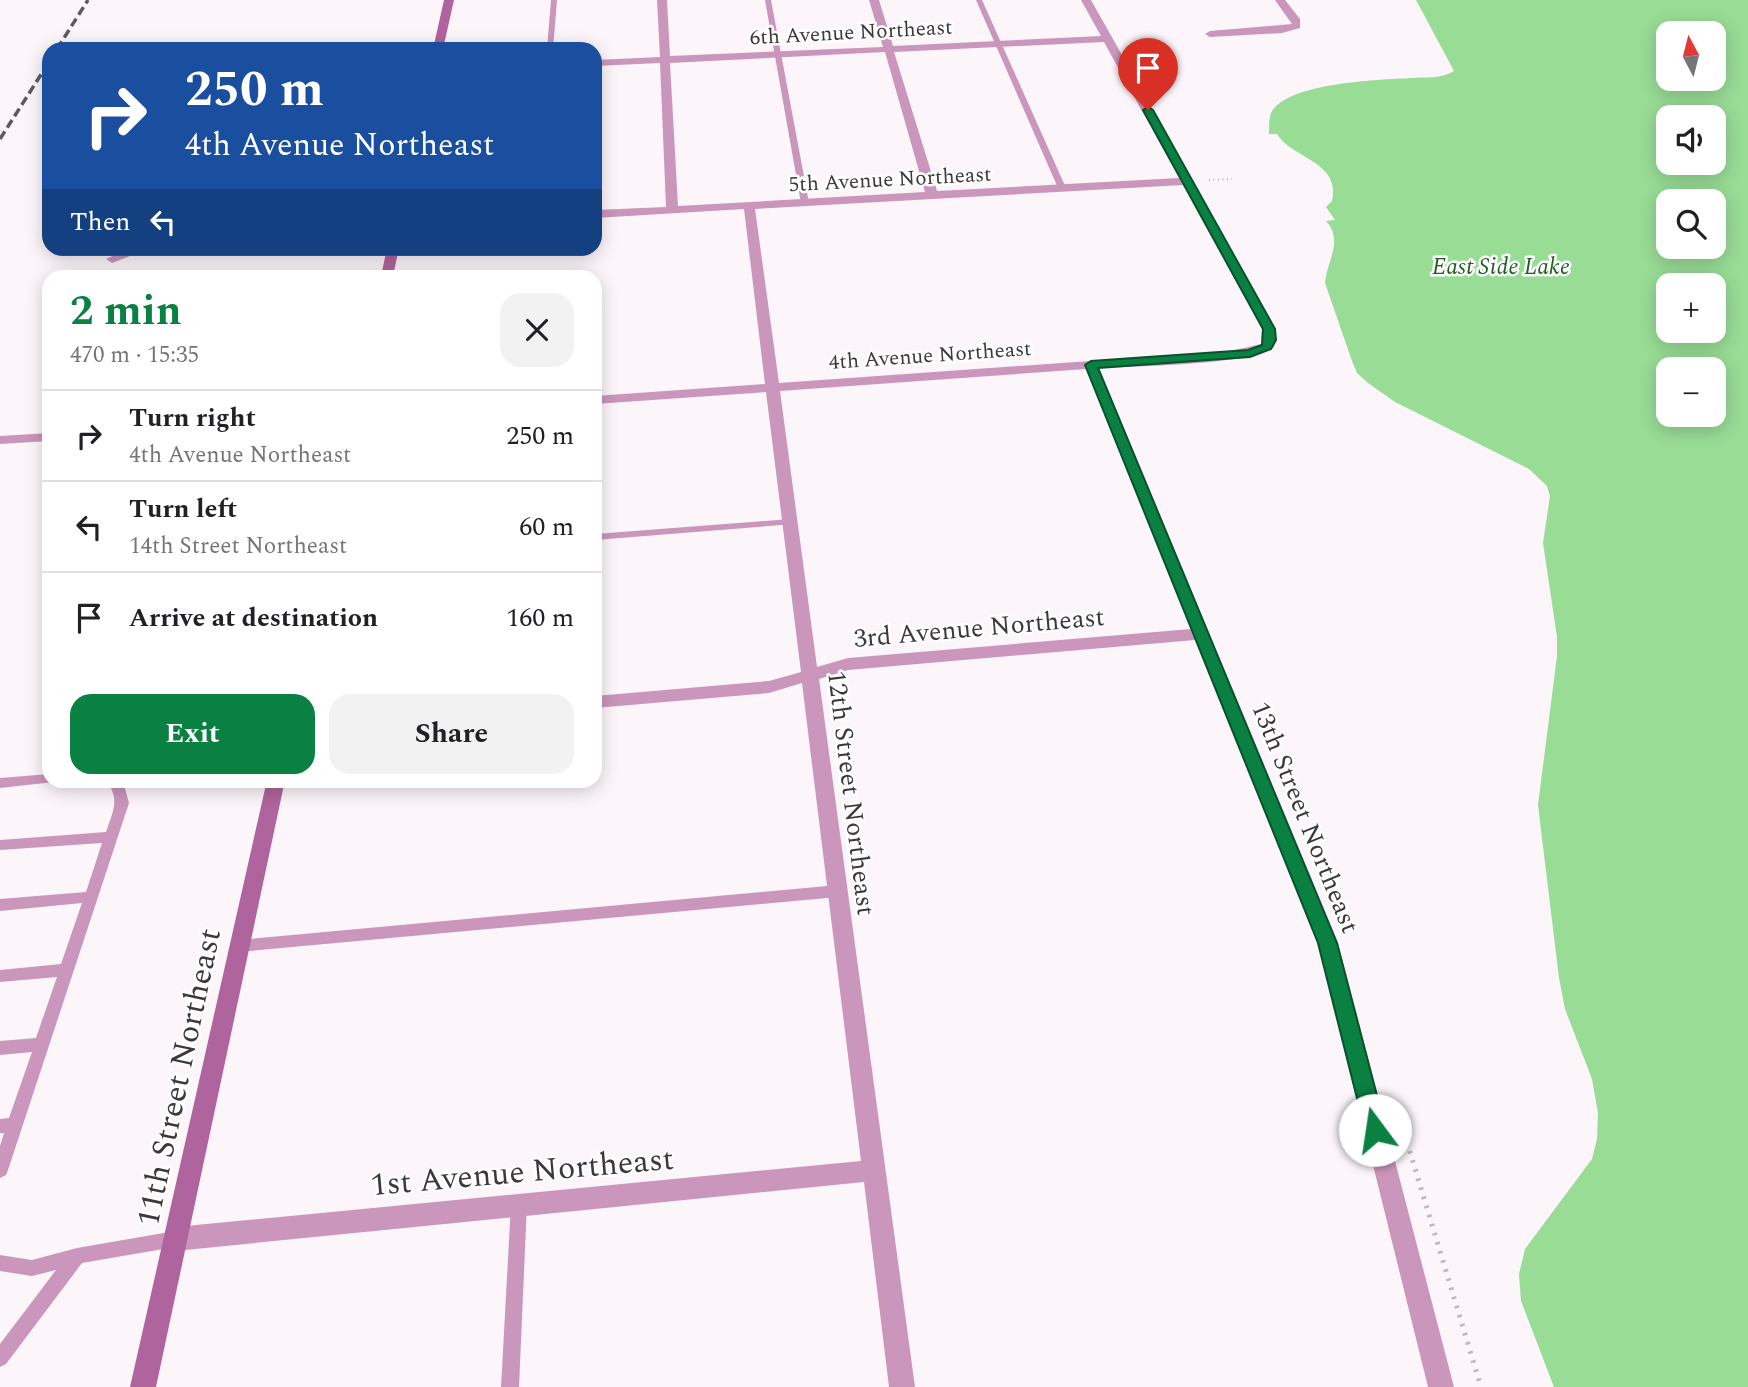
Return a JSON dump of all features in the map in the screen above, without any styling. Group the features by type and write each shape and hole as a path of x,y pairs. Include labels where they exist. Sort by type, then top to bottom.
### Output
{"street":[{"path":"440,42 449,0"},
{"path":"662,0 672,210"},
{"path":"874,0 932,195"},
{"path":"1086,0 1188,181"},
{"path":"1210,34 1282,30 1297,26 1295,19 1280,0"},
{"name":"6th Avenue Northeast","path":"602,63 1108,39"},
{"name":"5th Avenue Northeast","path":"602,214 1188,181"},
{"name":"4th Avenue Northeast","path":"602,399 1231,355 1267,347 1269,329 1188,181"},
{"name":"12th Street Northeast","path":"749,206 902,1387"},
{"path":"112,258 119,256"},
{"name":"13th Street Northeast","path":"1091,365 1328,943 1441,1387"},
{"path":"0,440 42,437"},
{"name":"3rd Avenue Northeast","path":"602,701 769,687 848,664 1203,634"},
{"name":"11th Street Northeast","path":"143,1387 274,788"},
{"name":"1st Avenue Northeast","path":"175,1239 875,1170"}],"lane":[{"path":"551,42 554,0"},
{"path":"768,0 804,203"},
{"path":"979,0 1062,188"},
{"path":"602,536 790,522"},
{"path":"0,783 42,780"},
{"path":"0,1170 8,1126 42,1044 122,803 119,788"},
{"path":"0,845 111,837"},
{"path":"239,946 838,891"},
{"path":"0,905 91,897"},
{"path":"0,976 67,970"},
{"path":"0,1048 42,1044"},
{"path":"510,1387 519,1204"},
{"path":"0,1263 32,1268 77,1256 175,1239"},
{"path":"0,1358 6,1340 77,1256"}],"water":[{"name":"East Side Lake","path":"1416,0 1748,0 1748,1387 1554,1387 1521,1301 1519,1274 1525,1249 1592,1159 1597,1139 1598,1113 1592,1079 1565,1009 1538,805 1557,656 1557,637 1543,543 1550,496 1547,486 1529,469 1395,402 1357,373 1325,283 1334,243 1334,236 1326,221 1335,220 1326,207 1332,201 1333,188 1329,177 1323,169 1293,149 1277,134 1269,134 1271,113 1280,103 1295,95 1335,85 1444,75 1454,71"}],"railway":[{"path":"61,42 88,0"},
{"path":"0,139 42,73"}],"route":[{"path":"1148,110 1269,329 1270,340 1267,347 1250,353 1091,365 1328,943 1375,1130"}]}
